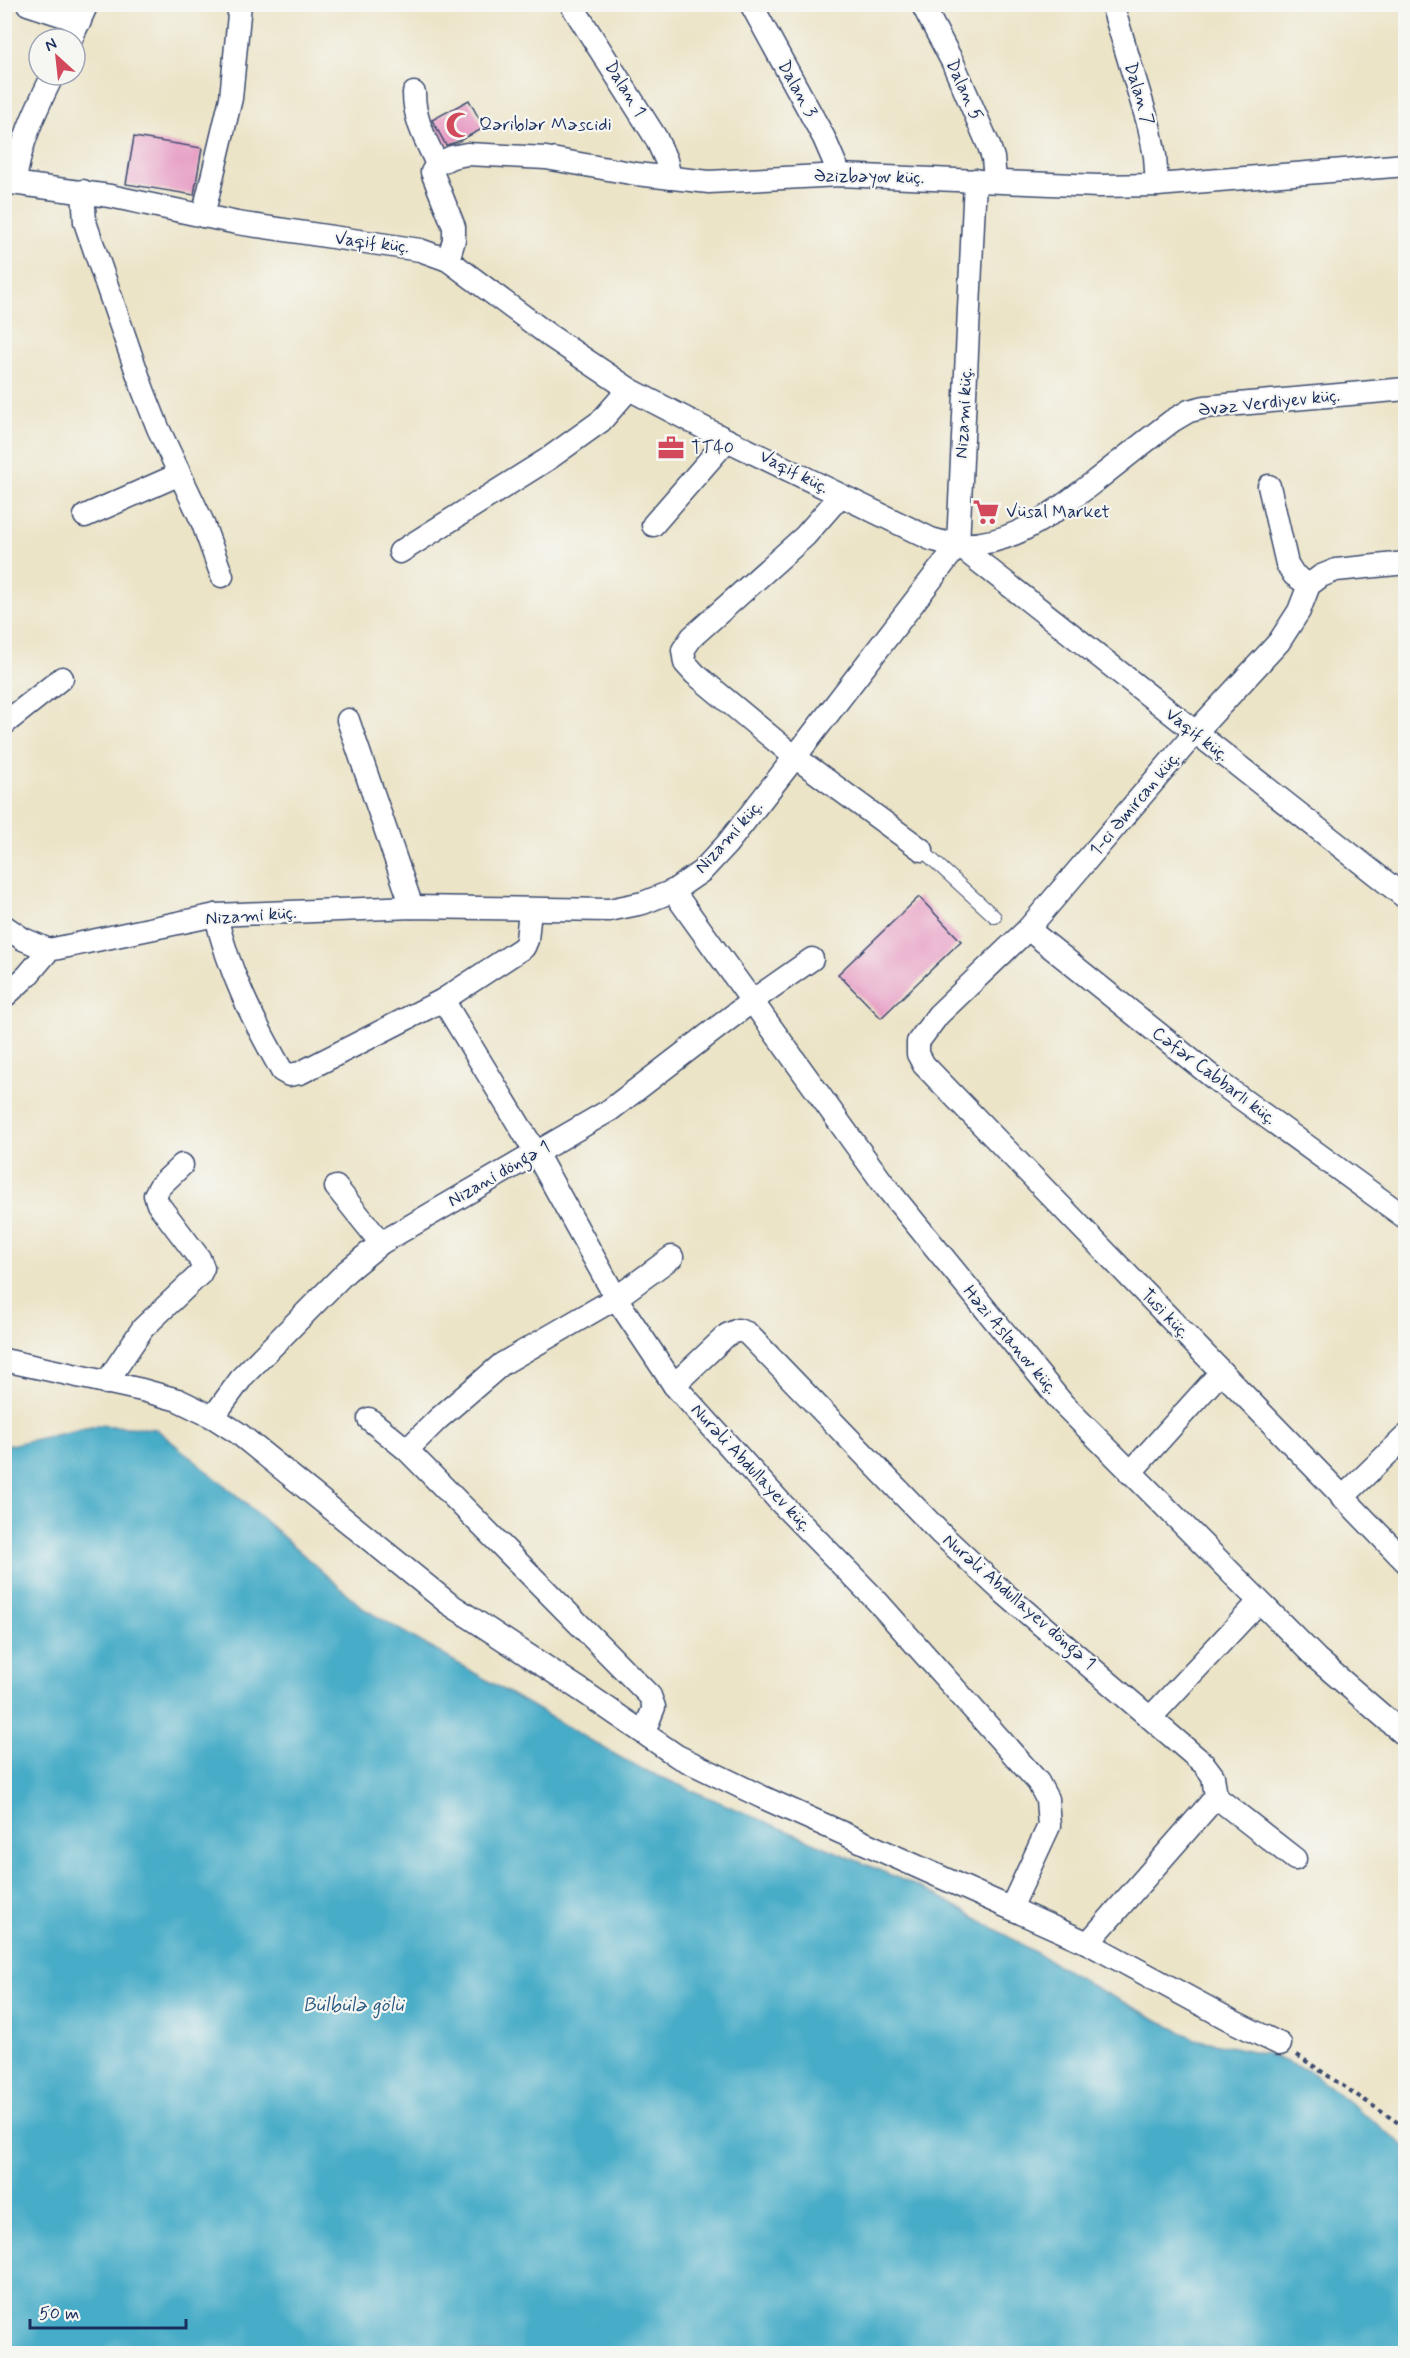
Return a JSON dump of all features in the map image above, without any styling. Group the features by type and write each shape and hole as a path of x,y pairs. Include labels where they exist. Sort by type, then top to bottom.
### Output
{"street":[{"path":"28,4 79,22"},
{"path":"203,216 231,98 240,4"},
{"name":"Dalan 1","path":"571,4 656,138 666,160 670,178"},
{"name":"Dalan 3","path":"751,4 824,138 840,175"},
{"name":"Dalan 5","path":"922,4 952,63 989,146 993,158 985,180"},
{"name":"Dalan 7","path":"1112,4 1149,126 1155,156 1157,185"},
{"path":"10,182 25,139 48,87"},
{"path":"414,93 414,110 417,120 437,164 433,167 434,181 446,204 454,227 454,240 448,260"},
{"name":"Əzizbəyov küç.","path":"437,164 452,157 467,154 546,158 611,171 709,182 840,175 1098,186 1157,185 1406,165"},
{"name":"Nizami küç.","path":"49,950 216,915 412,907 609,910 643,903 673,891 702,871 727,844 958,545 985,180"},
{"name":"Vaqif küç.","path":"10,182 82,191 294,232 420,250 448,260 550,336 629,388 840,496 931,539 958,545 1406,898"},
{"path":"82,191 85,222 158,428 202,521 222,576"},
{"path":"400,552 566,446 601,421 629,388"},
{"name":"Əvəz Verdiyev küç.","path":"958,545 988,543 1038,523 1061,508 1172,421 1189,411 1205,407 1406,389"},
{"path":"653,525 728,440"},
{"path":"85,516 180,474"},
{"path":"1269,486 1287,564 1294,575 1309,585 1335,570 1406,564"},
{"path":"840,496 805,536 692,637 683,650 685,663 695,674 795,757 922,849"},
{"name":"1-ci Əmircan küç.","path":"924,1065 918,1054 918,1042 938,1015 1028,929 1195,733 1279,642 1299,611 1309,585"},
{"path":"4,724 62,678"},
{"path":"348,720 412,907"},
{"name":"Həzi Aslanov küç.","path":"673,891 913,1222 1063,1404 1317,1659 1406,1736"},
{"path":"216,915 224,949 242,993 282,1071 289,1075 300,1073 444,1000 524,947 530,910"},
{"path":"4,926 23,939 49,950 27,976 4,997"},
{"name":"Cəfər Cabbarlı küç.","path":"1028,929 1220,1083 1406,1218"},
{"name":"Nizani döngə 1","path":"213,1417 243,1376 347,1271 381,1243 609,1110 752,1001 812,959"},
{"name":"Nurəli Abdullayev küç.","path":"444,1000 536,1153 616,1298 674,1385 780,1502 876,1599 1038,1782 1047,1799 1049,1826 1011,1908"},
{"name":"Tusi küç.","path":"924,1065 1406,1562"},
{"path":"106,1383 143,1328 200,1274 203,1268 199,1258 158,1204 155,1195 160,1186 182,1165"},
{"path":"336,1187 381,1243"},
{"path":"406,1450 502,1364 616,1298 672,1257"},
{"name":"Nurəli Abdullayev döngə 1","path":"674,1385 727,1335 738,1330 747,1333 957,1549 1004,1593 1151,1716 1204,1764 1213,1776 1216,1797"},
{"path":"4,1360 178,1400 213,1417 238,1433 448,1603 677,1756 762,1797 1088,1943 1234,2022 1280,2044"},
{"path":"1130,1473 1221,1372"},
{"path":"369,1419 406,1450 650,1696 654,1707 644,1732"},
{"path":"1342,1498 1406,1436"},
{"path":"1151,1716 1259,1602"},
{"path":"1088,1943 1216,1797 1295,1859"}],"lane":[{"path":"922,849 995,917"}],"path":[{"path":"1280,2044 1406,2128"}],"water":[{"name":"Bülbülə gölü","path":"99,1425 156,1429 235,1494 364,1609 635,1766 935,1894 1100,1990 1195,2039 1267,2054 1309,2071 1405,2146 1405,2353 5,2353 5,1446"}],"building":[{"path":"469,100 484,128 446,145 432,120"},
{"path":"134,137 202,148 194,195 126,184"},
{"path":"919,897 961,941 881,1018 838,974"}],"place":[{"name":"Qəriblər Məscidi","path":"459,125"},
{"name":"TT40","path":"671,448"},
{"name":"Vüsal Market","path":"986,512"}]}
